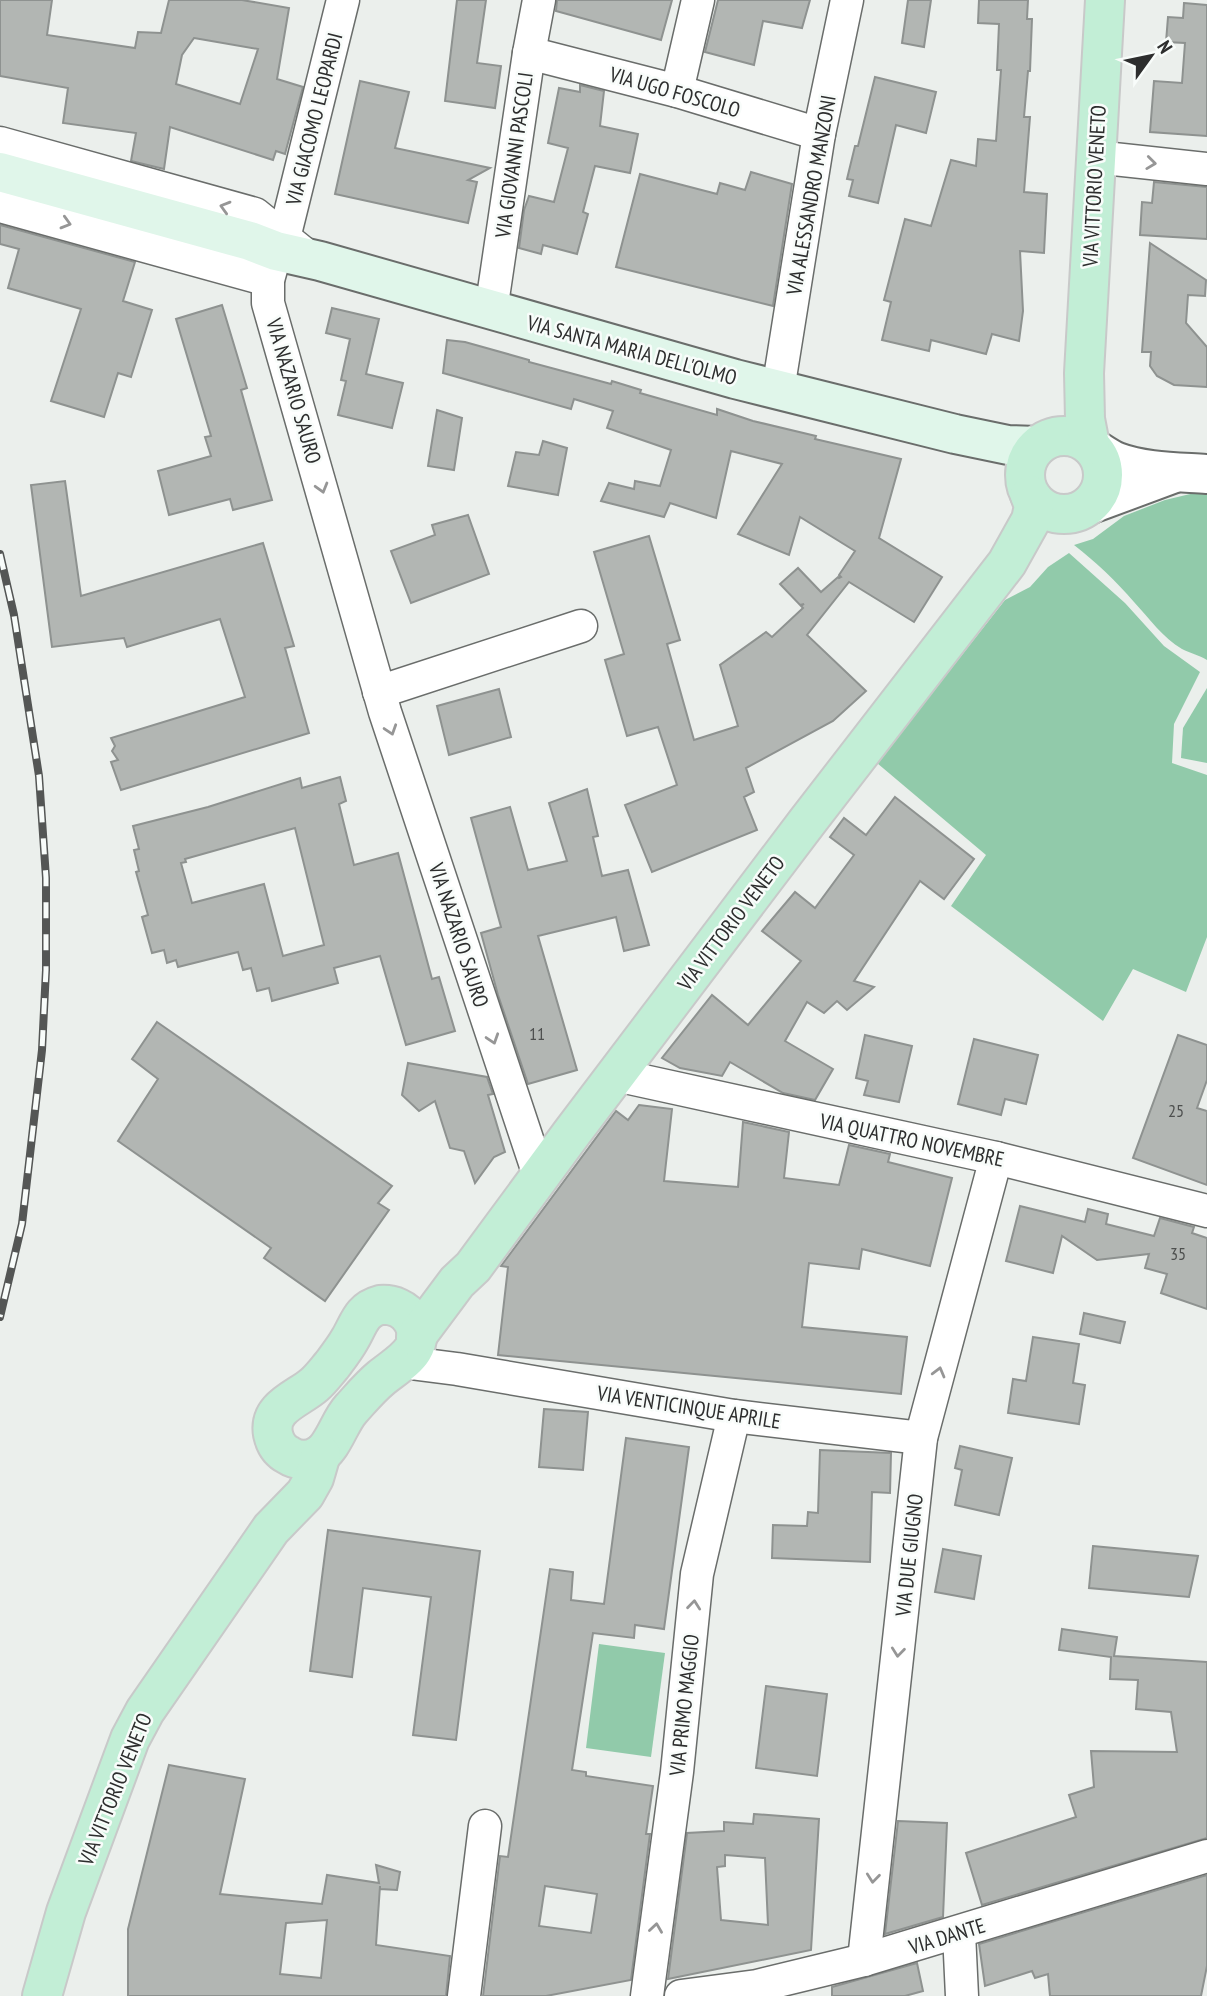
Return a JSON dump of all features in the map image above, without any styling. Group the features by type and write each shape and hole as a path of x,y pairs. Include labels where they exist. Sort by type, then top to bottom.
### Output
{"main road":[{"name":"VIA VITTORIO VENETO","path":"1091,446 1085,419 1084,373 1105,0"},
{"name":"VIA SANTA MARIA DELL'OLMO","path":"0,172 250,241 285,257 778,390 1008,445 1040,444"},
{"name":"VIA VITTORIO VENETO","path":"1040,444 1062,421 1084,373"},
{"name":"VIA SANTA MARIA DELL'OLMO","path":"955,434 1014,471 1028,490"},
{"path":"1055,436 1079,438 1091,446 1102,465 1102,486 1077,509 1044,509 1028,490 1026,467 1032,452 1055,436"},
{"name":"VIA VITTORIO VENETO","path":"1007,564 1031,520 1034,506 1028,490"},
{"name":"VIA VITTORIO VENETO","path":"42,1996 66,1912 131,1739 145,1711 271,1529 305,1494 314,1478 321,1454 329,1446 343,1418 412,1347 457,1282 473,1267 799,833 1007,564 1043,528 1077,509"},
{"path":"321,1454 298,1460 279,1448 272,1430 275,1415 316,1384 349,1343 365,1313 415,1293 457,1282"},
{"path":"387,1305 406,1313 414,1324 412,1347"},
{"path":"271,1529 275,1460 279,1448"}],"street":[{"name":"VIA GIACOMO LEOPARDI","path":"285,257 344,0"},
{"name":"VIA GIOVANNI PASCOLI","path":"491,311 539,0"},
{"path":"677,91 698,0"},
{"name":"VIA ALESSANDRO MANZONI","path":"778,390 819,134 847,0"},
{"name":"VIA UGO FOSCOLO","path":"529,53 677,91 819,134"},
{"name":"VIA SANTA MARIA DELL'OLMO","path":"0,143 255,215 285,257"},
{"path":"1095,157 1207,169"},
{"name":"VIA SANTA MARIA DELL'OLMO","path":"0,206 285,257"},
{"name":"VIA NAZARIO SAURO","path":"285,257 268,303 379,692 540,1178"},
{"path":"1091,446 1127,465 1192,473"},
{"path":"1077,509 1192,473"},
{"path":"379,692 581,626"},
{"name":"VIA QUATTRO NOVEMBRE","path":"616,1075 996,1158 1207,1211"},
{"name":"VIA DUE GIUGNO","path":"864,1960 921,1438 996,1158"},
{"name":"VIA VENTICINQUE APRILE","path":"412,1347 457,1369 734,1416 921,1438"},
{"name":"VIA PRIMO MAGGIO","path":"648,1996 677,1772 697,1573 734,1416"},
{"path":"464,1996 485,1826"},
{"name":"VIA DANTE","path":"681,1996 757,1986 864,1960 1207,1856"},
{"path":"959,1933 962,1996"}],"green space":[{"path":"1207,490 1207,660 1182,649 1169,639 1113,579 1074,545 1093,539 1124,516 1165,500"},
{"path":"1069,553 1125,603 1164,646 1200,672 1174,724 1172,763 1207,775 1207,937 1186,992 1133,969 1103,1021 951,906 986,855 877,763 1005,600 1030,587 1048,567"},
{"path":"1207,688 1207,763 1181,758 1183,728"},
{"path":"599,1644 665,1653 651,1757 586,1748"}],"building":[{"path":"0,0 52,0 47,35 135,48 138,32 161,33 169,0 242,0 289,8 277,79 303,87 285,154 276,151 273,160 170,127 164,169 131,161 136,133 63,123 68,88 0,76","holes":["194,38 258,49 240,104 176,84 182,55"]},
{"path":"457,0 486,0 477,63 501,66 495,108 445,101"},
{"path":"557,0 672,0 661,40 556,11"},
{"path":"718,0 810,0 802,28 763,21 754,65 705,52"},
{"path":"908,0 931,0 924,47 902,43"},
{"path":"979,0 1028,0 1027,19 1032,19 1030,71 1024,117 1030,117 1024,192 1047,194 1044,253 1020,251 1023,311 1019,341 992,334 986,354 931,340 929,351 882,340 891,302 884,300 905,219 931,226 951,160 976,166 978,139 996,141 1001,70 997,70 999,24 978,23"},
{"path":"1184,3 1207,5 1207,136 1150,132 1154,81 1182,83 1185,43 1166,42 1168,17 1183,18"},
{"path":"875,77 936,92 926,133 896,125 878,203 849,196 853,180 847,179"},
{"path":"360,81 409,92 395,148 490,168 468,180 477,182 468,223 335,194"},
{"path":"580,85 604,91 600,126 638,134 630,173 595,166 583,212 588,214 577,254 543,245 541,254 519,248 524,210 529,196 554,202 568,148 548,143 559,88 580,92"},
{"path":"751,172 792,184 773,306 616,267 640,174 717,194 720,183 745,190"},
{"path":"1154,182 1207,187 1207,239 1140,235 1142,202 1152,203"},
{"path":"0,225 135,262 123,301 152,310 131,377 118,373 104,417 51,401 81,309 8,288 19,249 0,244"},
{"path":"1150,243 1206,280 1205,296 1188,295 1186,323 1207,347 1207,387 1174,385 1157,376 1150,366 1151,352 1142,352"},
{"path":"222,305 247,388 241,390 272,500 233,510 230,499 169,515 158,471 211,456 205,437 211,436 176,319"},
{"path":"332,308 379,319 366,374 403,383 392,428 338,415 346,381 341,380 350,339 326,333"},
{"path":"447,340 465,342 611,384 612,381 641,390 640,393 717,415 717,409 753,421 816,436 815,439 901,459 879,538 942,577 914,622 849,582 807,635 866,691 833,721 746,768 754,792 744,797 757,830 652,872 625,805 677,785 658,727 627,736 605,660 624,654 594,552 649,536 680,640 667,644 694,740 738,726 720,665 766,632 772,637 803,608 801,606 804,604 800,605 780,584 798,568 821,592 841,577 839,575 855,551 800,517 789,555 738,534 782,464 731,451 716,518 670,503 664,517 601,501 609,483 634,489 635,481 660,486 671,450 607,428 613,411 574,399 571,409 443,373"},
{"path":"437,410 462,418 454,470 428,466"},
{"path":"543,441 567,448 558,495 508,486 516,452 539,455"},
{"path":"65,481 81,596 263,543 294,646 285,648 309,733 121,790 111,762 118,760 112,751 115,746 111,738 245,697 220,619 127,647 124,638 52,647 31,485"},
{"path":"468,515 489,574 411,603 391,551 435,535 432,525"},
{"path":"499,689 511,737 449,755 437,706"},
{"path":"340,777 346,801 339,804 354,865 398,853 432,979 439,977 455,1031 406,1045 380,956 334,968 338,983 272,1001 269,988 257,991 251,968 243,970 238,952 178,967 176,960 167,963 164,950 152,953 142,917 148,915 136,872 139,871 134,850 139,849 133,826 208,807 300,778 302,788","holes":["295,828 324,945 283,956 264,884 192,903 181,863 186,862 185,859"]},
{"path":"587,789 598,836 593,837 602,876 628,870 649,945 624,951 616,917 538,936 577,1070 528,1084 498,995 481,933 501,927 471,818 510,807 528,870 567,861 549,803"},
{"path":"895,797 974,859 944,899 920,881 854,981 874,987 847,1010 837,1001 824,1013 807,1002 785,1041 833,1069 815,1100 783,1093 730,1062 722,1076 680,1068 662,1058 712,995 748,1025 801,961 762,931 795,892 815,908 854,855 830,837 844,818 866,835"},
{"path":"157,1022 392,1186 378,1203 389,1210 325,1301 264,1258 271,1248 118,1141 158,1079 132,1059"},
{"path":"865,1035 912,1046 899,1102 864,1095 868,1081 856,1078"},
{"path":"1178,1035 1207,1045 1207,1080 1197,1108 1207,1111 1207,1185 1133,1158"},
{"path":"974,1039 1038,1055 1026,1104 1005,1099 1001,1115 958,1104"},
{"path":"408,1063 487,1077 493,1094 488,1095 505,1152 494,1157 475,1183 464,1151 450,1148 435,1101 419,1111 402,1095"},
{"path":"639,1105 672,1109 664,1181 738,1187 743,1122 789,1132 784,1178 839,1185 849,1145 890,1154 888,1162 952,1178 930,1266 862,1249 859,1269 809,1263 802,1327 907,1337 901,1394 498,1355 508,1267 501,1266 616,1111 628,1120"},
{"path":"1020,1206 1085,1222 1088,1209 1108,1214 1106,1224 1154,1236 1160,1218 1194,1227 1192,1233 1207,1238 1207,1309 1161,1293 1167,1274 1145,1268 1149,1254 1097,1260 1062,1236 1053,1273 1006,1261"},
{"path":"1084,1313 1125,1322 1120,1343 1080,1334"},
{"path":"1033,1337 1079,1344 1073,1383 1085,1385 1079,1424 1008,1413 1013,1379 1026,1381"},
{"path":"544,1409 588,1412 583,1470 539,1467"},
{"path":"626,1438 689,1447 664,1629 635,1625 634,1638 593,1633 572,1770 586,1772 586,1776 653,1786 646,1834 650,1834 631,1980 546,1996 483,1996 500,1856 508,1857 550,1569 573,1572 571,1600 604,1604","holes":["545,1886 597,1894 591,1933 539,1926"]},
{"path":"960,1446 1012,1458 999,1515 955,1505 962,1470 955,1468"},
{"path":"820,1450 891,1453 890,1493 872,1492 870,1562 772,1558 773,1525 807,1526 808,1512 818,1513"},
{"path":"328,1530 480,1551 456,1740 413,1735 431,1597 363,1588 352,1677 310,1671"},
{"path":"1093,1546 1198,1556 1189,1597 1089,1588"},
{"path":"943,1549 981,1556 974,1599 935,1592"},
{"path":"1062,1629 1117,1637 1114,1656 1207,1662 1207,1838 982,1905 966,1853 1076,1817 1069,1795 1094,1787 1091,1751 1177,1752 1171,1712 1136,1709 1138,1680 1110,1679 1111,1657 1059,1650"},
{"path":"766,1686 827,1694 817,1776 756,1768"},
{"path":"169,1765 245,1779 220,1894 322,1904 327,1875 379,1883 376,1865 400,1872 397,1890 380,1889 380,1886 376,1945 450,1956 446,1996 128,1996 128,1929","holes":["327,1920 321,1978 280,1974 286,1923"]},
{"path":"754,1814 819,1819 811,1950 668,1979 687,1833 724,1831 724,1822 753,1824","holes":["725,1855 765,1858 768,1925 721,1920 717,1867 725,1866"]},
{"path":"898,1821 947,1823 943,1917 885,1934"},
{"path":"1207,1875 1207,1966 1201,1996 1050,1996 1048,1974 1035,1978 1032,1971 985,1986 979,1944"},
{"path":"917,1963 923,1991 905,1996 832,1996 832,1987"}],"railway":[{"path":"0,554 14,615 39,776 46,878 46,970 42,1050 22,1224 0,1317"}]}
